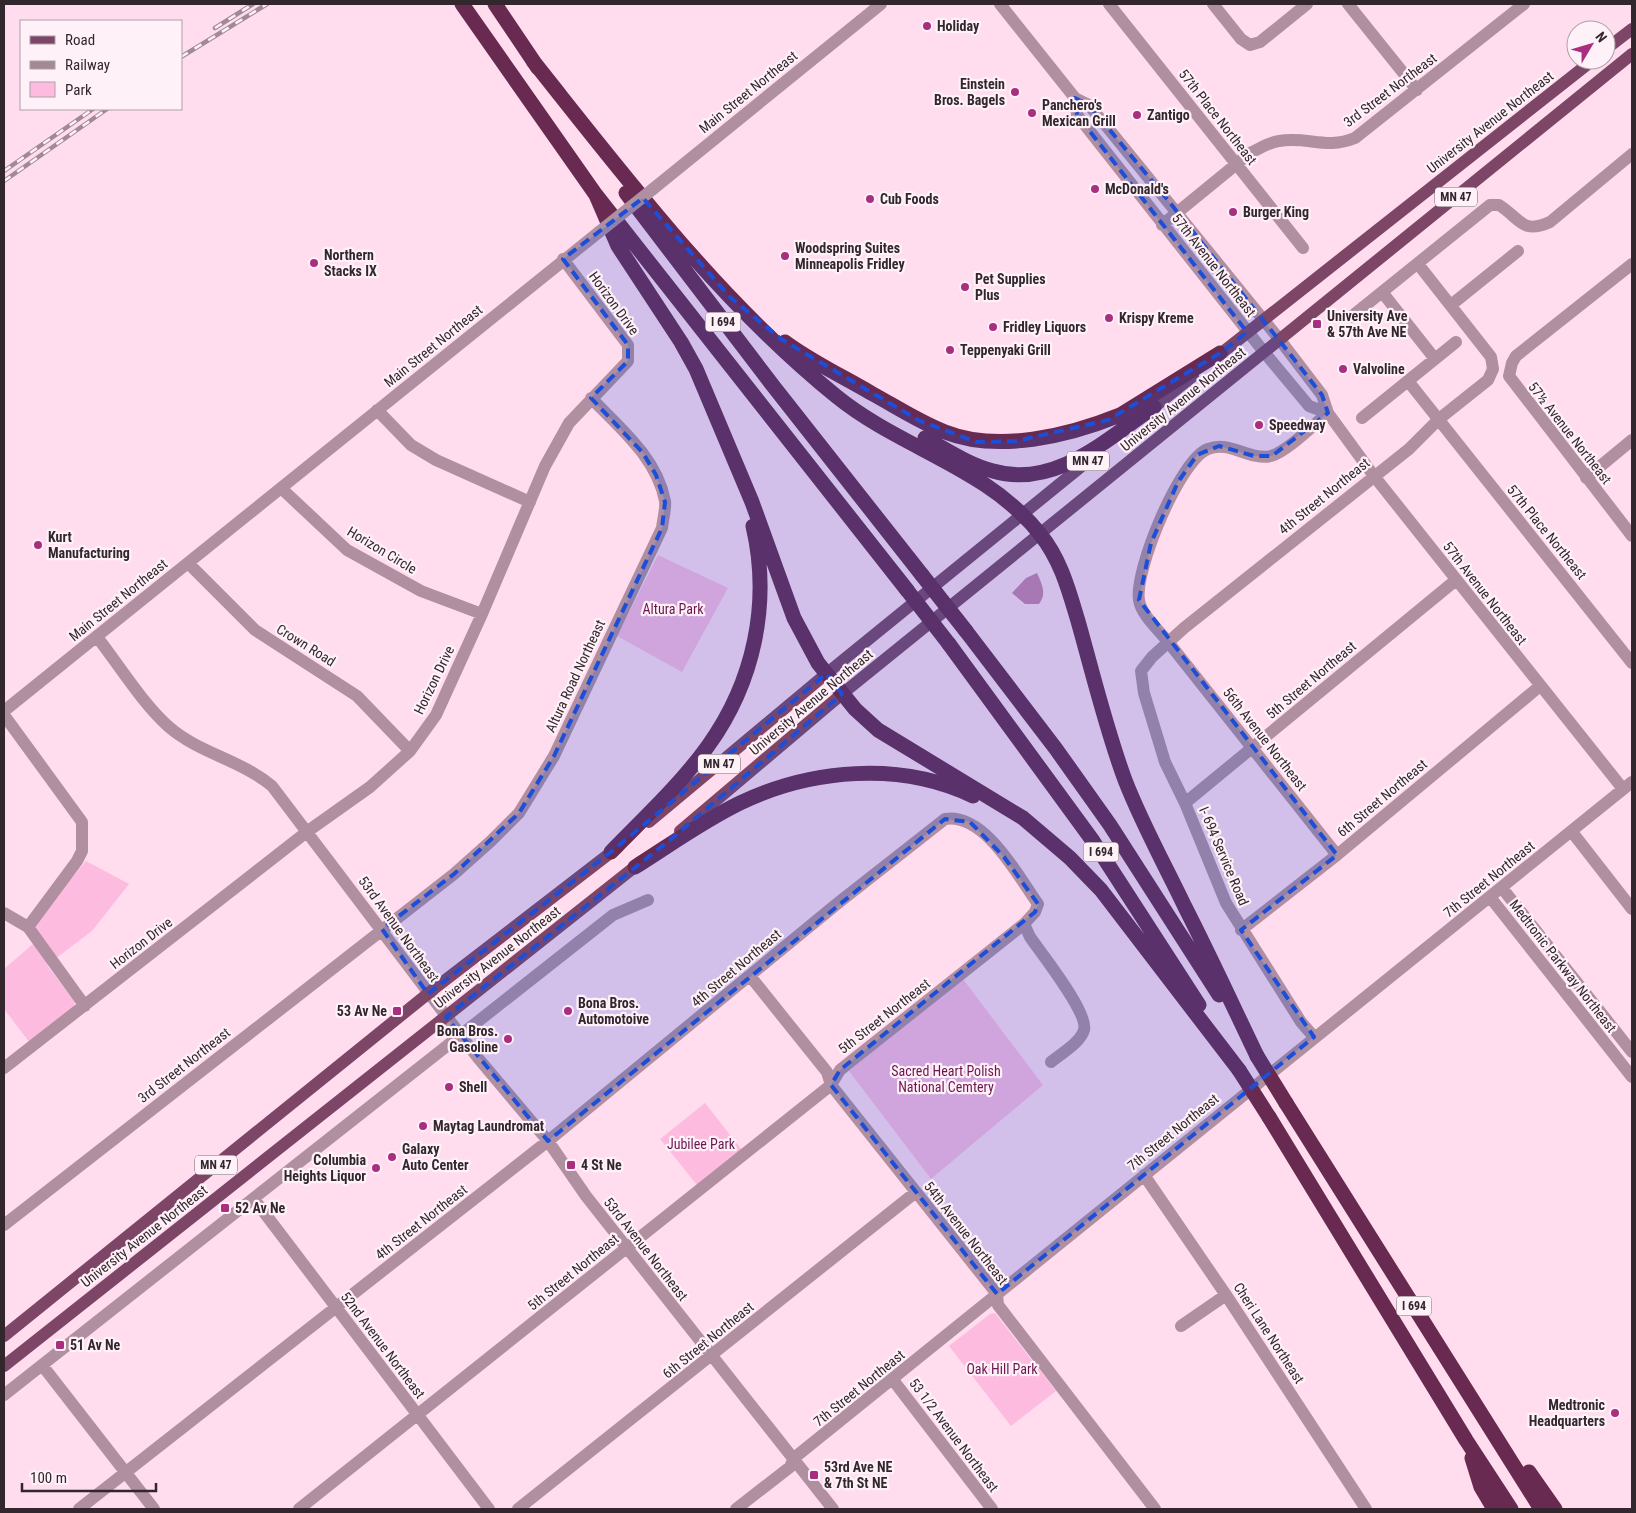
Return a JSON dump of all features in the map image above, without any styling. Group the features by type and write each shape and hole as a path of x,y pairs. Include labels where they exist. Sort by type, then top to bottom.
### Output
{"highway":[{"name":"I 694","path":"462,4 596,195 949,644 1093,841 1269,1117 1466,1440 1511,1509"},
{"name":"I 694","path":"495,4 634,203 705,299 966,631 1056,749 1110,826 1189,947 1541,1509"},
{"path":"533,61 660,218 730,297 796,362 862,415 991,486 1022,514 1040,534 1052,551 1069,590 1118,759 1137,810 1257,1056"},
{"path":"596,195 618,246 691,358 752,502 801,635 826,674 862,716 889,738 1012,811 1045,836 1101,890 1239,1070"},
{"path":"730,297 781,339 810,358 933,427 977,442 1016,441 1074,430 1108,420 1220,353"},
{"path":"796,362 855,400 972,463 994,471 1010,474 1044,472 1070,463 1154,407"},
{"path":"611,852 682,778 708,746 735,701 752,654 757,634 761,596 758,550 747,505 722,432"},
{"path":"635,867 740,803 792,784 847,774 903,776 949,787 1006,811 1045,836"},
{"path":"1416,1310 1555,1509"},
{"path":"1466,1440 1482,1487 1494,1509"}],"main road":[{"path":"1616,41 1632,29"},
{"name":"University Avenue Northeast","path":"4,1366 635,867 842,694 1632,54"},
{"name":"University Avenue Northeast","path":"4,1336 428,994 611,852 1220,353 1579,70"}],"street":[{"name":"Main Street Northeast","path":"4,711 881,4"},
{"name":"57th Avenue Northeast","path":"1000,4 1075,98 1090,105 1178,213 1322,395 1328,412 1374,476 1540,686 1629,786"},
{"name":"57th Place Northeast","path":"1109,4 1303,248"},
{"path":"1213,4 1241,39 1250,46 1260,42 1307,4"},
{"path":"1348,4 1417,90"},
{"name":"3rd Street Northeast","path":"1162,225 1250,153 1277,141 1309,141 1331,145 1344,143 1355,138 1524,4"},
{"name":"57th Avenue Northeast","path":"1075,98 1077,116 1247,332 1309,406 1328,412"},
{"path":"1351,317 1490,205 1499,205 1520,223 1535,228 1550,222 1632,154"},
{"path":"1418,264 1450,305 1518,251"},
{"name":"Horizon Drive","path":"4,1068 86,1006 308,831 370,787 410,751 436,715 482,614 545,466 569,423 628,361 628,345 564,259"},
{"name":"57½ Avenue Northeast","path":"1632,264 1516,356 1509,370 1512,382 1632,536"},
{"path":"1382,292 1434,359"},
{"name":"4th Street Northeast","path":"1141,671 1152,657 1184,628 1409,449 1438,419 1488,380 1494,369 1492,357 1450,305"},
{"path":"1362,418 1456,342"},
{"name":"57th Place Northeast","path":"1408,381 1632,663"},
{"name":"Altura Road Northeast","path":"382,929 454,874 519,813 554,756 662,528 665,502 656,475 643,452 591,398"},
{"path":"377,410 411,445 436,460 530,502"},
{"name":"56th Avenue Northeast","path":"1328,412 1272,456 1254,456 1219,446 1197,455 1189,464 1168,503 1151,542 1139,586 1141,608 1337,855"},
{"path":"1586,478 1632,440"},
{"name":"Horizon Circle","path":"281,488 347,550 421,591 482,614"},
{"name":"Crown Road","path":"188,564 255,630 357,696 410,751"},
{"name":"5th Street Northeast","path":"1186,803 1456,580"},
{"name":"53rd Avenue Northeast","path":"97,637 169,727 195,744 258,774 272,786 308,831 428,994 502,1090 548,1141 586,1196 833,1509"},
{"name":"I- 694 Service Road","path":"1141,671 1144,693 1165,762 1186,803 1226,903 1241,930 1301,1022 1314,1037"},
{"name":"6th Street Northeast","path":"1241,930 1337,855 1540,686"},
{"path":"4,716 82,822 82,850 77,862 28,927"},
{"name":"7th Street Northeast","path":"736,1509 790,1467 794,1458 893,1380 1314,1037 1629,786"},
{"name":"4th Street Northeast","path":"79,1509 548,1141 838,903 945,818 955,817 970,822 988,838 1004,857 1038,904 1035,912 1024,924"},
{"path":"1572,832 1632,909"},
{"name":"Medtronic Parkway Northeast","path":"1502,888 1632,1052"},
{"name":"Medtronic Parkway Northeast","path":"1490,897 1632,1077"},
{"path":"4,1395 613,915 648,900"},
{"path":"4,913 28,927 86,1006"},
{"path":"1024,924 1030,937 1081,1011 1085,1028 1079,1038 1051,1062"},
{"name":"5th Street Northeast","path":"299,1509 831,1085 840,1070 1024,924"},
{"name":"3rd Street Northeast","path":"4,1226 382,929"},
{"name":"54th Avenue Northeast","path":"750,976 827,1072 831,1085 998,1294 998,1305 1154,1509"},
{"path":"1574,1005 1587,995"},
{"name":"Cheri Lane Northeast","path":"1144,1175 1226,1295 1366,1509"},
{"name":"6th Street Northeast","path":"518,1509 916,1192"},
{"name":"52nd Avenue Northeast","path":"254,1199 489,1509"},
{"path":"1181,1326 1226,1295"},
{"path":"42,1365 154,1509"},
{"name":"53 1/2 Avenue Northeast","path":"893,1380 992,1509"}],"highlighted area":[{"path":"1075,98 1089,105 1167,199 1322,395 1328,413 1272,456 1254,456 1219,446 1197,455 1178,482 1151,543 1139,600 1337,855 1241,930 1314,1037 997,1294 831,1085 840,1070 1035,912 1038,904 1004,857 970,822 945,819 548,1141 446,1017 671,839 842,694 826,674 611,852 428,994 382,929 454,874 519,813 554,756 662,528 665,502 656,475 643,453 591,398 628,361 628,345 563,259 643,198 730,297 781,339 920,421 977,442 1016,441 1108,420 1220,353 1247,332 1077,115"}],"green space":[{"name":"Altura Park","path":"658,555 728,588 682,672 617,636"},
{"path":"86,861 129,884 92,931 47,965 75,1002 73,1009 30,1043 4,1009 4,969 40,938 34,932 35,922"},
{"name":"Sacred Heart Polish National Cemtery","path":"963,979 1043,1085 931,1179 849,1071"},
{"name":"Jubilee Park","path":"705,1103 742,1150 697,1185 660,1139"},
{"name":"Oak Hill Park","path":"995,1313 1056,1391 1011,1426 949,1346 990,1314"}],"shaded area":[{"path":"1037,573 1041,581 1043,596 1039,604 1025,604 1012,593 1026,578"}],"railway":[{"path":"215,28 253,4"},
{"path":"182,56 267,4"},
{"path":"4,171 92,110"},
{"path":"4,181 106,110"}],"place":[{"name":"Holiday","path":"927,26"},
{"name":"Einstein Bros. Bagels","path":"1015,92"},
{"name":"Panchero's Mexican Grill","path":"1032,113"},
{"name":"Zantigo","path":"1137,115"},
{"name":"McDonald's","path":"1095,189"},
{"name":"Cub Foods","path":"870,199"},
{"name":"Burger King","path":"1233,212"},
{"name":"Woodspring Suites Minneapolis Fridley","path":"785,256"},
{"name":"Northern Stacks IX","path":"314,263"},
{"name":"Pet Supplies Plus","path":"965,287"},
{"name":"Krispy Kreme","path":"1109,318"},
{"name":"University Ave & 57th Ave NE","path":"1317,324"},
{"name":"Fridley Liquors","path":"993,327"},
{"name":"Teppenyaki Grill","path":"950,350"},
{"name":"Valvoline","path":"1343,369"},
{"name":"Speedway","path":"1259,425"},
{"name":"Kurt Manufacturing","path":"38,545"},
{"name":"53 Av Ne","path":"397,1011"},
{"name":"Bona Bros. Automotoive","path":"568,1011"},
{"name":"Bona Bros. Gasoline","path":"508,1039"},
{"name":"Shell","path":"449,1087"},
{"name":"Maytag Laundromat","path":"423,1126"},
{"name":"Galaxy Auto Center","path":"392,1157"},
{"name":"4 St Ne","path":"571,1165"},
{"name":"Columbia Heights Liquor","path":"376,1168"},
{"name":"52 Av Ne","path":"225,1208"},
{"name":"51 Av Ne","path":"60,1345"},
{"name":"Medtronic Headquarters","path":"1615,1413"},
{"name":"53rd Ave NE & 7th St NE","path":"814,1475"}]}
